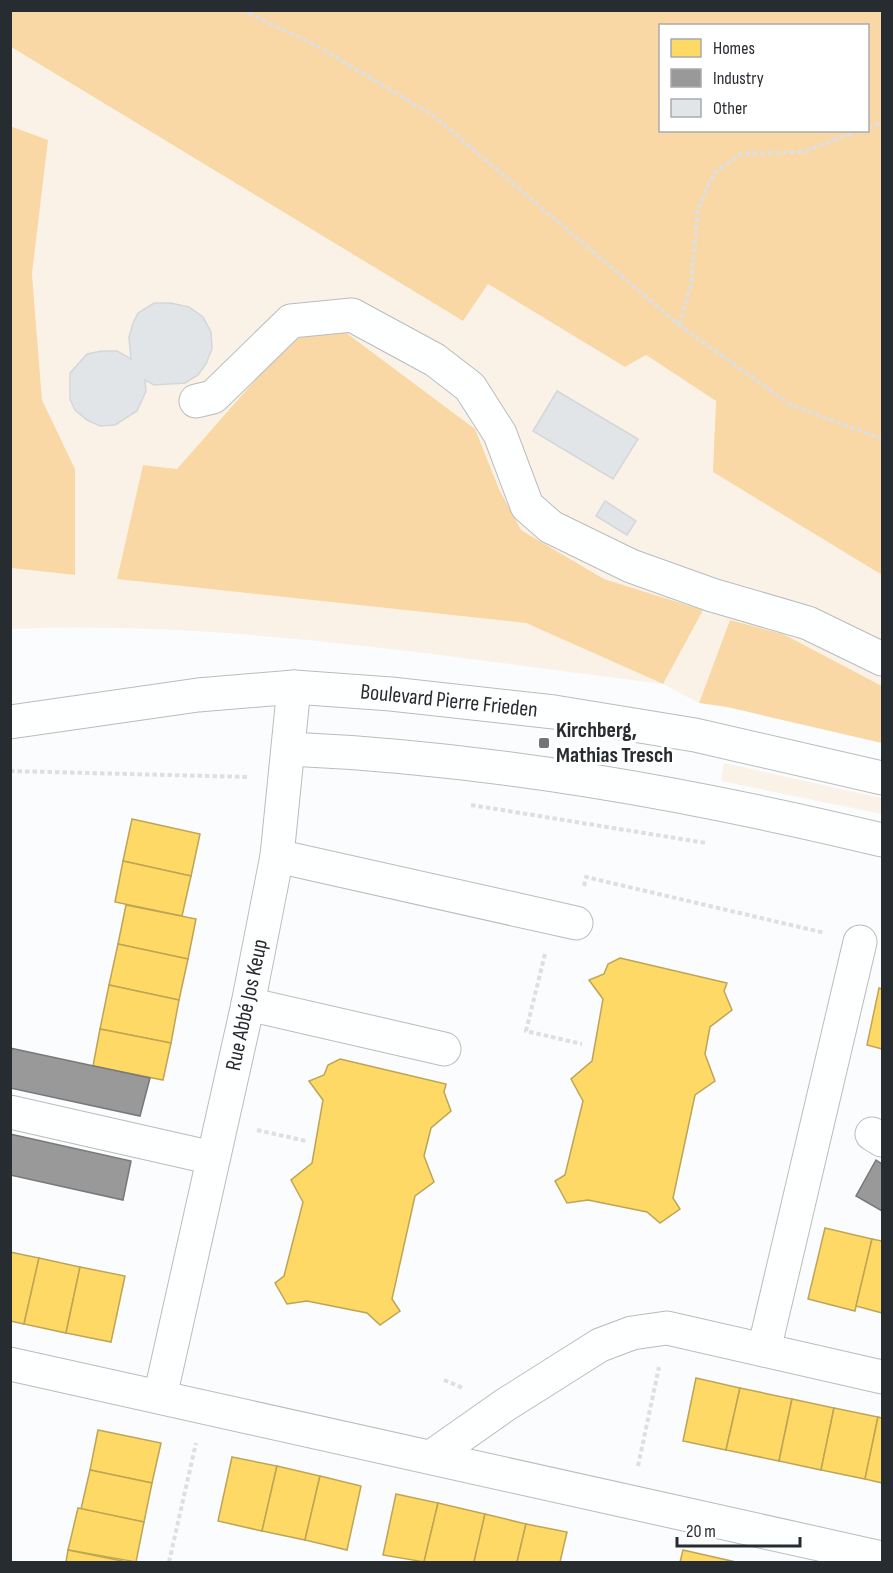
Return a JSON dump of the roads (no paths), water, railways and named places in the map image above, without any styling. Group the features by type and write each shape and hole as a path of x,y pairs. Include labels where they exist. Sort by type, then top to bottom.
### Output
{"main road":[{"path":"196,401 213,397 291,321 352,315 435,360 470,387 500,434 527,506 551,527 631,566 712,595 808,623 882,659"},
{"name":"Boulevard Pierre Frieden","path":"10,722 198,696 294,687 554,712 695,735 882,778"},
{"name":"Rue Abbé Jos Keup","path":"160,1397 248,1004 276,856 290,748 294,687"},
{"path":"290,748 425,758 648,788 882,840"},
{"path":"276,856 565,921"},
{"path":"764,1350 860,942"},
{"path":"248,1004 444,1049"},
{"path":"10,1112 213,1158"},
{"path":"882,1133 872,1134 882,1140"},
{"path":"430,1457 505,1405 600,1345 632,1334 667,1328 882,1377"},
{"path":"10,1364 630,1502 788,1550 882,1558"}],"place":[{"name":"Kirchberg, Mathias Tresch","path":"544,743"}]}
